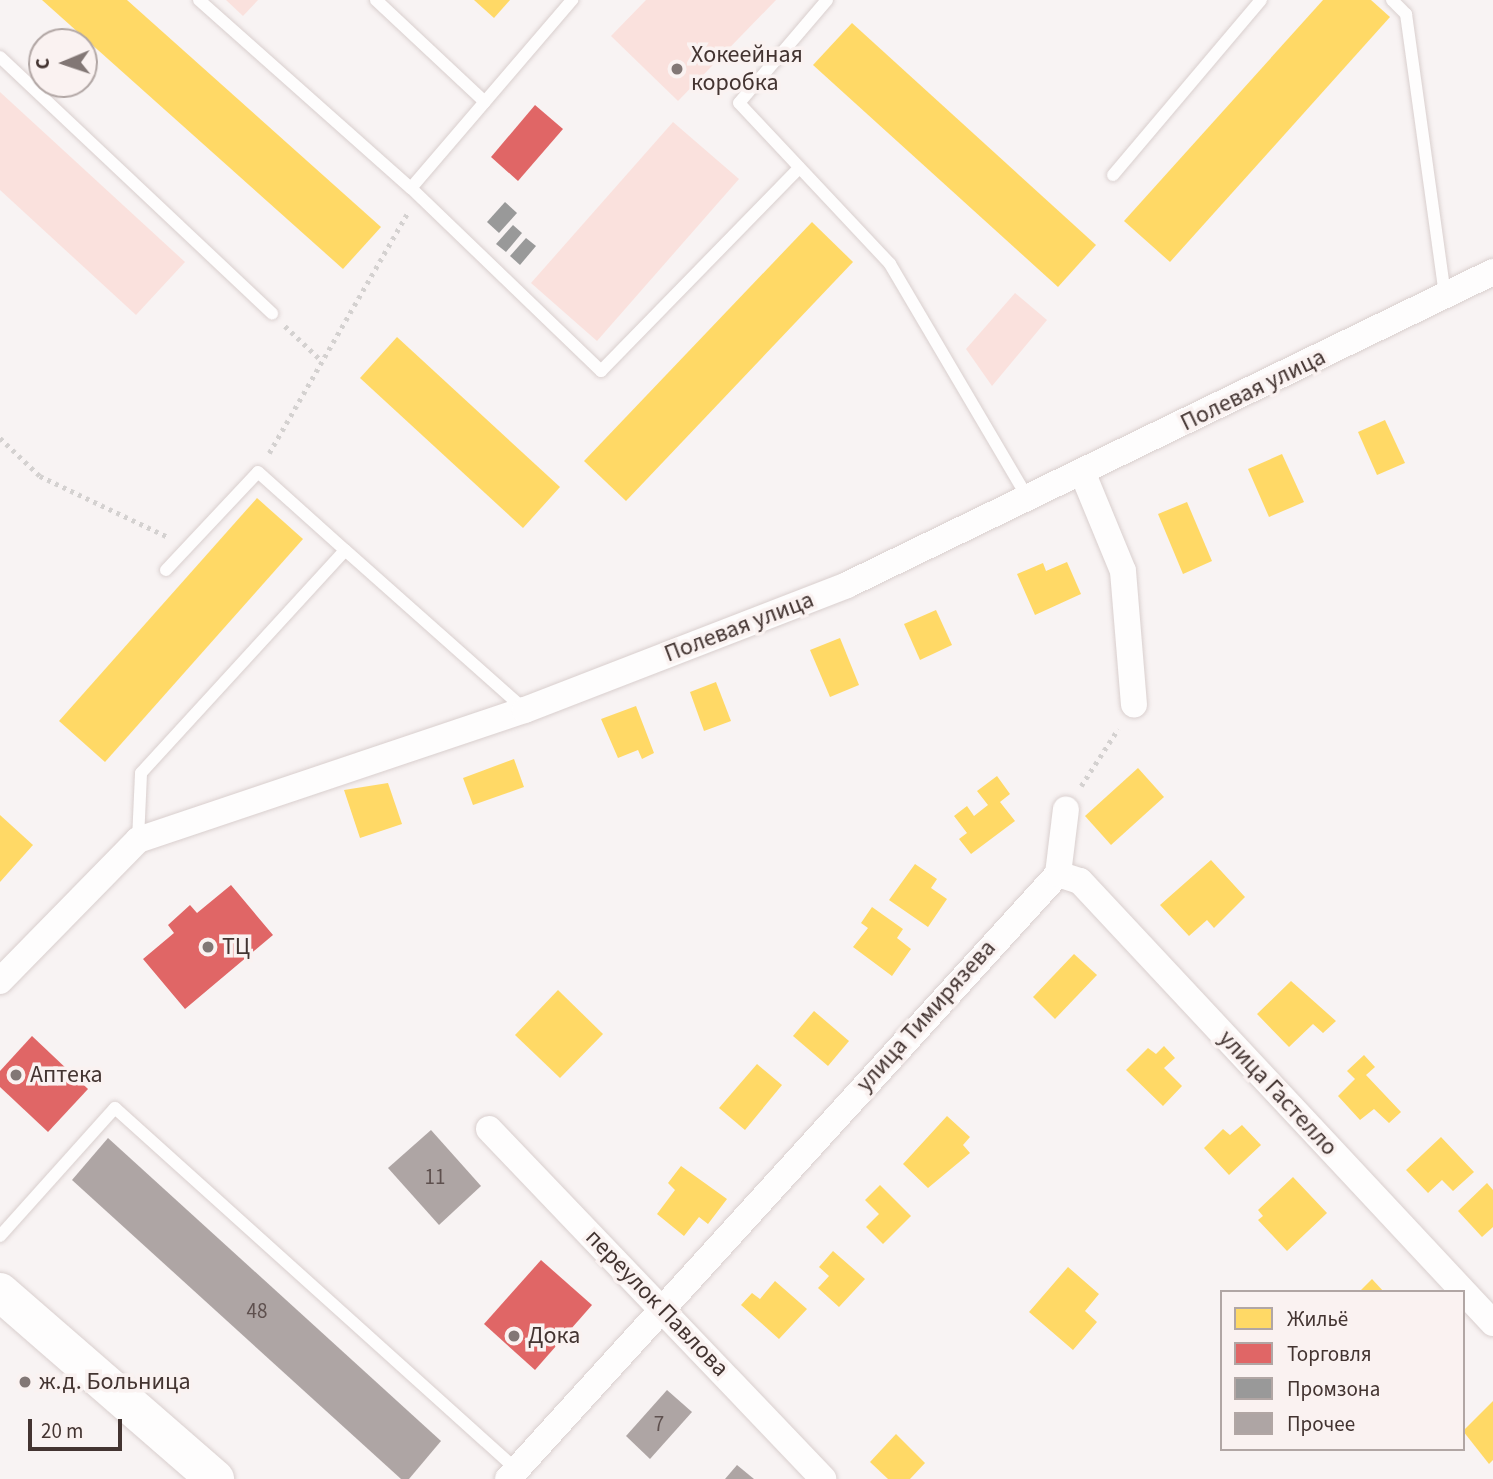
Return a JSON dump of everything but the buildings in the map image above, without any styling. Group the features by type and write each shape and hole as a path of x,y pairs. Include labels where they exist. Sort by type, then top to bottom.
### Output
{"main road":[{"path":"0,1292 215,1479"}],"street":[{"name":"Полевая улица","path":"0,981 138,840 525,710 847,585 1083,474 1493,272"},
{"path":"1083,474 1123,571 1133,705"},
{"path":"1058,874 1066,809"},
{"name":"улица Тимирязева","path":"513,1475 666,1310 1058,874"},
{"name":"улица Гастелло","path":"1058,874 1080,881 1462,1290"},
{"name":"переулок Павлова","path":"489,1129 666,1310 824,1479"},
{"name":"улица Гастелло","path":"1465,1293 1493,1323"}],"lane":[{"path":"199,0 414,192 601,371 799,167"},
{"path":"376,0 485,102"},
{"path":"414,192 485,102 572,0"},
{"path":"827,0 739,103 890,264 1029,500"},
{"path":"1113,175 1261,0"},
{"path":"1392,0 1406,14 1445,295"},
{"path":"0,57 272,313"},
{"path":"166,570 258,472 525,710"},
{"path":"138,840 141,773 345,550"},
{"path":"0,1236 115,1108 513,1475"}],"path":[{"path":"258,472 414,192"},
{"path":"272,313 322,361"},
{"path":"0,438 40,476 188,546"},
{"path":"1066,809 1133,705"}],"shaded area":[{"path":"226,0 258,0 243,16"},
{"name":"Хокеейная коробка","path":"646,0 776,0 678,101 611,36"},
{"path":"0,92 185,262 136,315 0,190"},
{"path":"673,122 739,179 597,341 531,283"},
{"path":"1015,293 1047,320 992,386 966,349"}],"place":[{"name":"Хокеейная коробка","path":"677,69"},
{"name":"ТЦ","path":"208,947"},
{"name":"Аптека","path":"16,1075"},
{"name":"Дока","path":"514,1336"},
{"name":"ж.д. Больница","path":"25,1382"}]}
